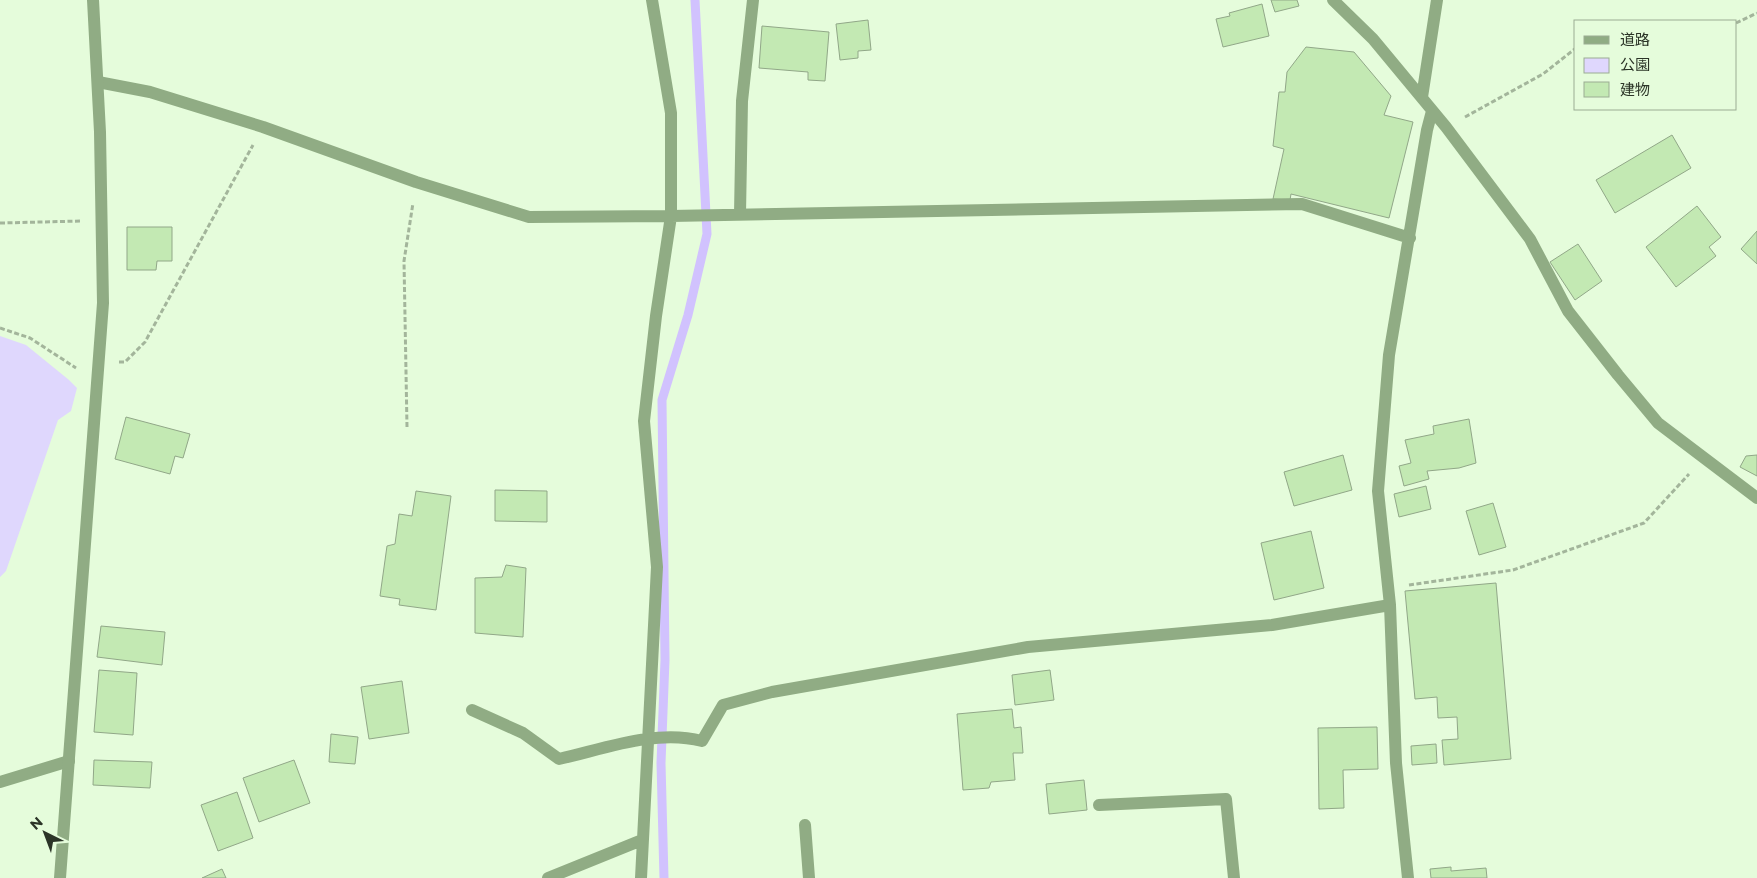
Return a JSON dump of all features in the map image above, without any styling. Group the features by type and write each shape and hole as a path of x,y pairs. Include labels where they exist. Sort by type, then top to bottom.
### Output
{"street":[{"path":"60,878 103,303 98,82 93,0"},
{"path":"641,878 656,567 644,421 656,316 676,215 671,113 652,0"},
{"path":"740,214 742,101 753,0"},
{"path":"1333,0 1373,39 1446,127 1530,239 1568,311 1658,423 1757,498"},
{"path":"1422,97 1437,0"},
{"path":"98,82 150,92 263,127 416,182 529,217 1302,204 1410,238"},
{"path":"1408,878 1396,763 1390,606 1378,491 1389,355 1432,110"},
{"path":"472,710 524,733 559,759 647,738 689,738 702,741 723,705 772,692 1028,646 1272,625 1390,606"},
{"path":"0,782 69,761"},
{"path":"1099,805 1226,799 1234,878"},
{"path":"805,826 809,878"},
{"path":"548,878 642,840"}],"path":[{"path":"1737,23 1757,13"},
{"path":"1446,127 1543,74 1574,50"},
{"path":"99,363 126,362 145,342 263,127"},
{"path":"407,427 404,261 416,182"},
{"path":"0,223 102,221"},
{"path":"0,328 30,338 98,381"},
{"path":"1388,588 1513,570 1644,523 1704,457"}],"green space":[{"path":"0,336 26,345 77,388 71,411 58,420 6,571 0,577"}],"building":[{"path":"1271,0 1297,0 1299,6 1275,12"},
{"path":"1262,4 1269,36 1223,47 1216,19 1230,16 1229,13"},
{"path":"868,20 871,50 858,51 858,58 840,60 836,24"},
{"path":"762,26 829,32 825,81 808,80 808,72 759,68"},
{"path":"1306,47 1354,52 1391,96 1384,115 1413,122 1389,218 1291,194 1290,200 1273,199 1284,149 1273,146 1279,92 1285,92 1287,72"},
{"path":"1672,135 1691,168 1615,213 1596,180"},
{"path":"1697,206 1721,237 1709,247 1716,256 1676,287 1646,247"},
{"path":"127,227 172,227 172,261 157,261 156,270 127,270"},
{"path":"1757,231 1757,264 1741,249"},
{"path":"1578,244 1602,281 1575,300 1550,262"},
{"path":"126,417 190,434 183,458 175,456 170,474 115,459"},
{"path":"1469,419 1476,463 1459,468 1427,471 1429,479 1404,486 1399,466 1411,463 1405,440 1434,434 1433,426"},
{"path":"1343,455 1352,490 1294,506 1284,472"},
{"path":"1757,455 1757,476 1740,467 1746,456"},
{"path":"1426,486 1431,509 1399,517 1394,494"},
{"path":"495,490 547,491 547,522 495,521"},
{"path":"416,491 451,496 436,610 399,605 400,599 380,596 387,546 395,544 399,514 412,516"},
{"path":"1493,503 1506,547 1479,555 1466,511"},
{"path":"1311,531 1324,588 1274,600 1261,543"},
{"path":"506,565 526,568 523,637 475,633 475,578 502,577"},
{"path":"1496,583 1511,759 1444,765 1442,740 1458,739 1457,717 1438,718 1437,697 1415,699 1405,591"},
{"path":"101,626 165,632 162,665 97,657"},
{"path":"99,670 137,673 133,735 94,732"},
{"path":"1050,670 1054,700 1015,705 1012,675"},
{"path":"402,681 409,733 369,739 361,687"},
{"path":"1012,709 1014,728 1021,727 1023,753 1013,753 1015,780 991,782 989,788 963,790 957,714"},
{"path":"1377,727 1378,769 1343,770 1344,808 1319,809 1318,728"},
{"path":"331,734 358,737 355,764 329,762"},
{"path":"1436,744 1437,763 1412,765 1411,746"},
{"path":"94,760 152,762 150,788 93,785"},
{"path":"294,760 310,803 259,822 243,778"},
{"path":"1084,780 1087,810 1049,814 1046,784"},
{"path":"237,792 253,838 218,851 201,805"},
{"path":"1451,867 1451,871 1486,868 1487,878 1431,878 1430,869"},
{"path":"222,869 226,878 202,878"}],"waterway":[{"path":"664,878 661,763 665,660 662,400 688,315 707,234 695,0"}]}
